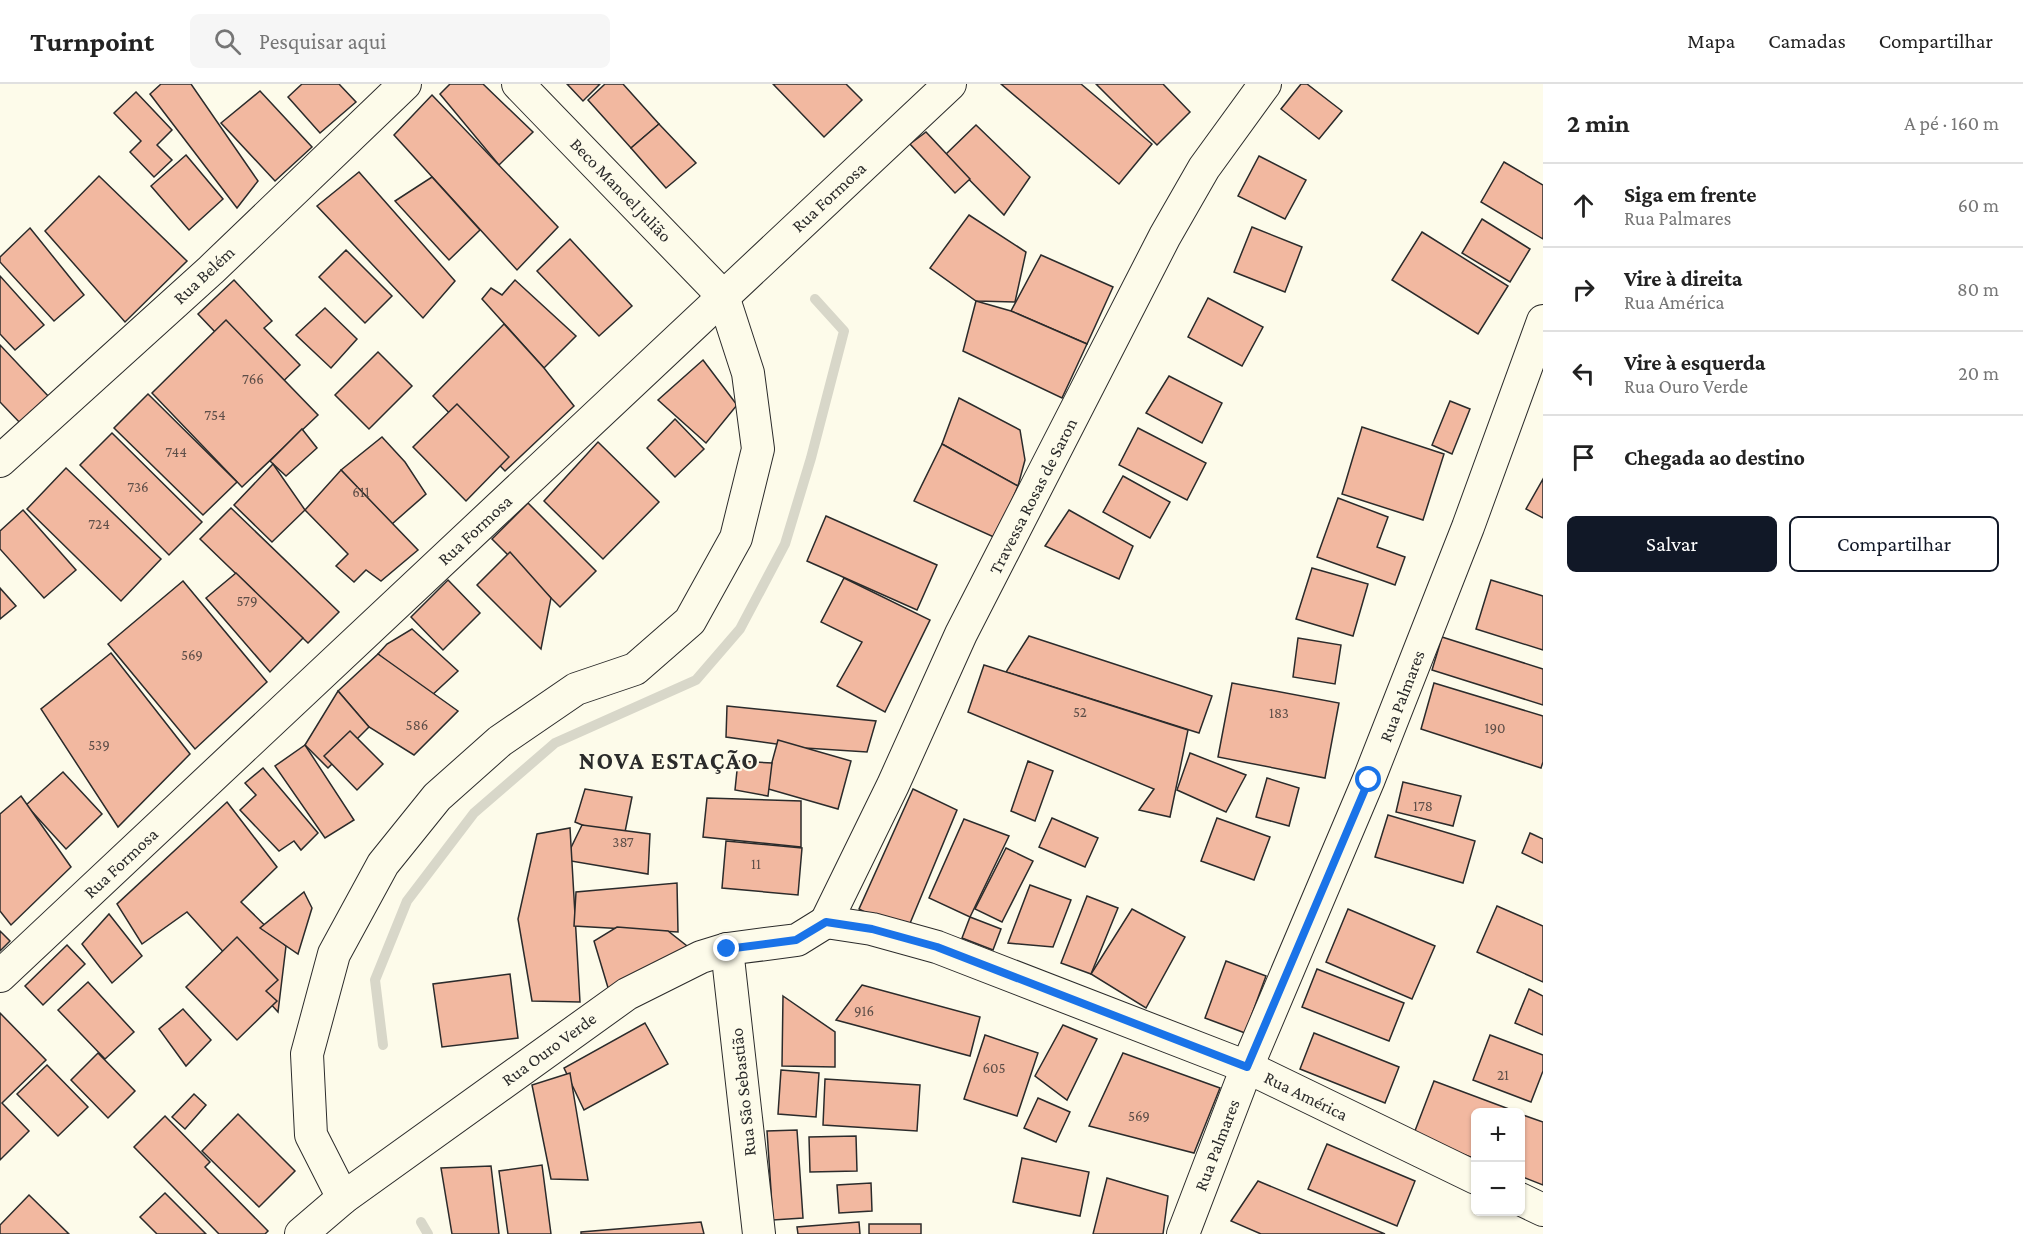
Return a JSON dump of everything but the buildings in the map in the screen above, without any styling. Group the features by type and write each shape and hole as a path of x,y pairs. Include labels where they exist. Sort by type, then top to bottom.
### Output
{"street":[{"name":"Rua Belém","path":"0,461 211,270 405,84"},
{"name":"Beco Manoel Julião","path":"518,84 723,297"},
{"name":"Rua Formosa","path":"0,976 950,84"},
{"name":"Travessa Rosas de Saron","path":"826,922 893,785 962,634 1166,237 1204,168 1265,84"},
{"path":"343,1198 311,1135 307,1054 334,954 383,864 437,797 500,741 576,689 635,669 690,621 736,538 758,449 748,374 723,297"},
{"name":"Rua Palmares","path":"1183,1234 1247,1067 1369,780 1468,527 1543,321"},
{"name":"Rua Ouro Verde","path":"301,1234 343,1198 627,994 683,965 727,949 796,940 826,922"},
{"name":"Rua América","path":"826,922 872,929 937,947 1247,1067 1471,1176"},
{"name":"Rua São Sebastião","path":"727,949 759,1234"},
{"path":"1525,1201 1543,1210"}],"waterway":[{"path":"383,1045 375,980 407,901 474,813 555,743 696,680 740,629 785,544 811,458 844,331 815,299"},
{"path":"421,1222 428,1234"}],"district":[{"name":"NOVA ESTAÇÃO","path":"669,760"}],"route":[{"path":"727,949 796,940 826,922 872,929 937,947 1247,1067 1369,780"}]}
